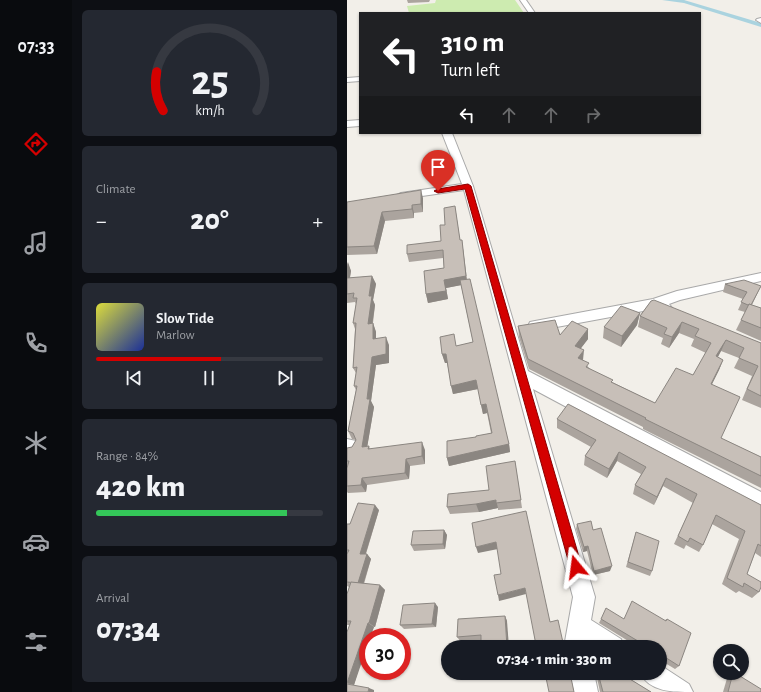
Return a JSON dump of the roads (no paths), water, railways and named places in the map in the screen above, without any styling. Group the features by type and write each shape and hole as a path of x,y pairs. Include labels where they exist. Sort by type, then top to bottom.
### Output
{"street":[{"path":"523,0 531,12"},
{"path":"347,80 359,79"},
{"path":"347,124 359,123"},
{"path":"447,134 468,186 584,597 576,640"},
{"path":"392,198 468,186"},
{"path":"509,331 655,304 677,296 761,277"},
{"path":"655,304 676,313"},
{"path":"522,375 761,502"},
{"path":"579,625 602,640"},
{"path":"583,680 586,692"},
{"path":"663,680 681,692"}],"waterway":[{"path":"665,0 684,2 761,25"}]}
